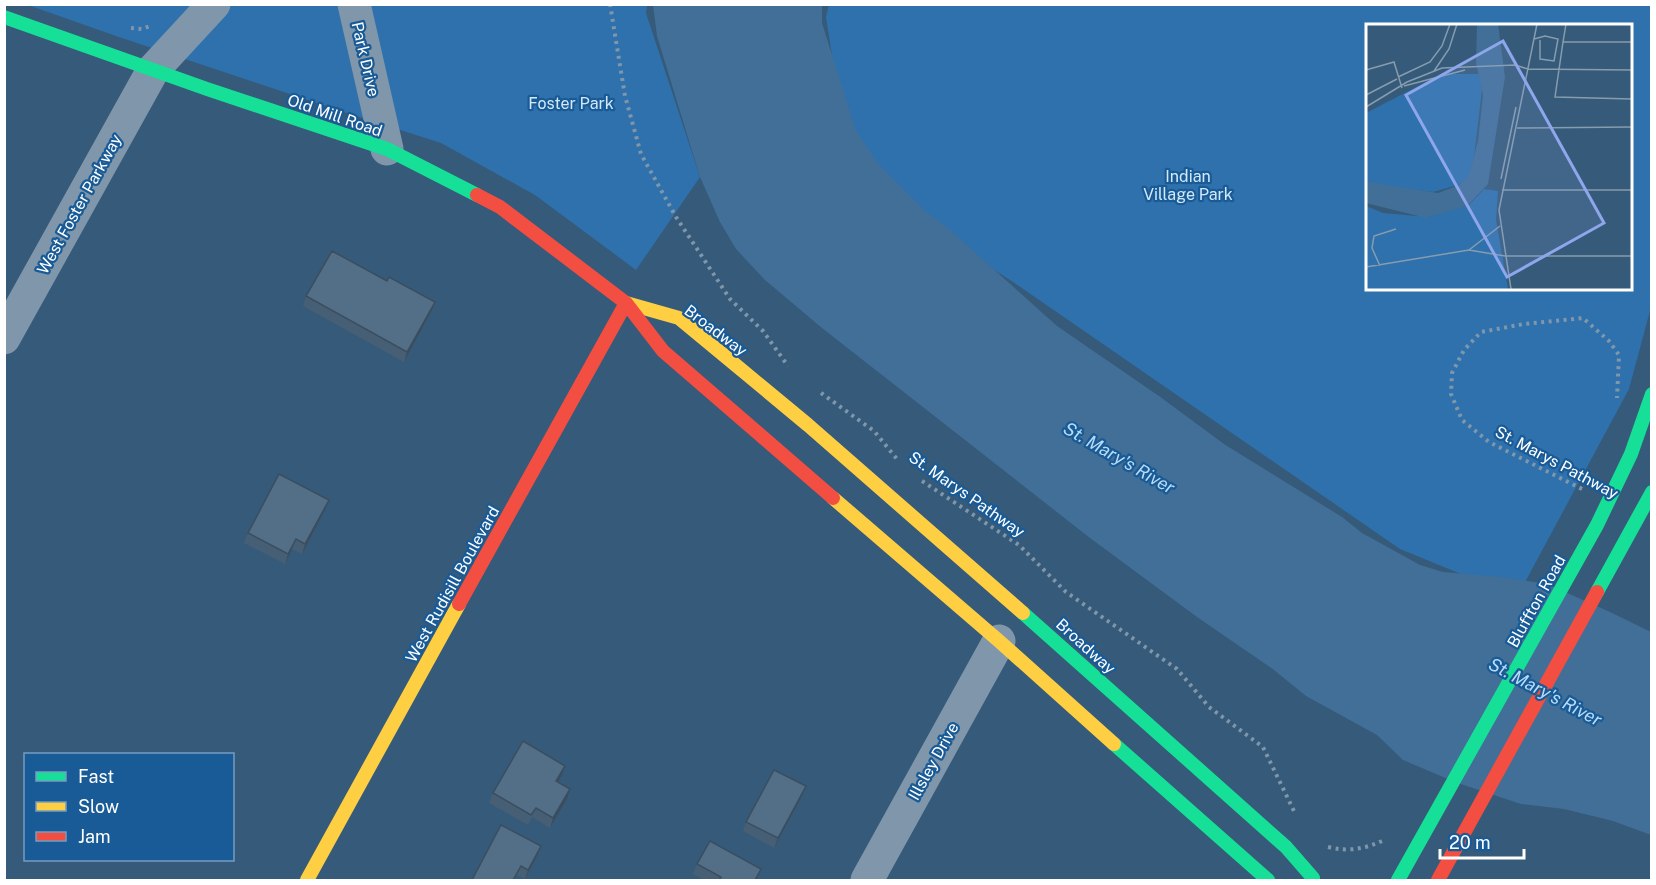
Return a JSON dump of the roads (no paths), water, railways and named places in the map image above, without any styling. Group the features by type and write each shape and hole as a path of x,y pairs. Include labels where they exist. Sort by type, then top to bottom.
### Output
{"main road":[{"name":"Old Mill Road","path":"4,17 387,149 500,207 626,303"},
{"path":"626,303 663,351 999,641 1268,880"},
{"name":"West Rudisill Boulevard","path":"307,880 626,303"},
{"name":"Broadway","path":"626,303 679,318 808,425 1065,649 1286,847 1313,880"},
{"name":"Bluffton Road","path":"1398,880 1597,525 1631,454 1652,394"},
{"path":"1438,880 1652,492"}],"street":[{"path":"153,70 214,4"},
{"name":"Park Drive","path":"354,4 387,149"},
{"name":"West Foster Parkway","path":"4,338 153,70"},
{"name":"Illsley Drive","path":"867,880 999,641"}],"water":[{"name":"St. Mary's River","path":"653,5 822,5 822,23 856,131 879,165 924,210 948,228 1057,326 1224,444 1342,517 1362,533 1420,565 1443,572 1547,584 1651,632 1651,835 1613,821 1564,809 1521,804 1455,782 1403,760 1377,735 1306,696 1274,670 1197,617 1090,538 822,328 765,280 736,249 720,222 700,177 657,36"}],"park label":[{"name":"Foster Park","path":"571,103"},
{"name":"Indian Village Park","path":"1188,185"}]}
